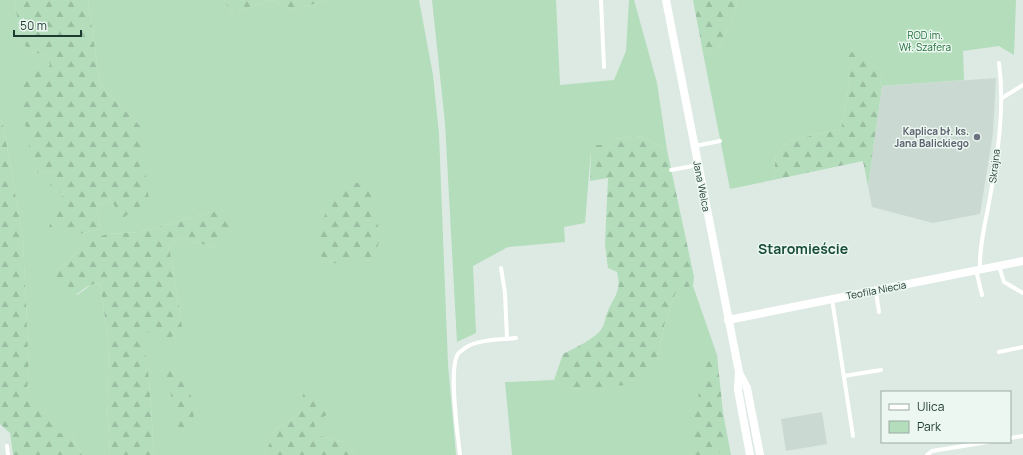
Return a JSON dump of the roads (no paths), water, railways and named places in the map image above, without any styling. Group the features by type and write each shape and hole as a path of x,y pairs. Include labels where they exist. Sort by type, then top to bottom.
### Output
{"street":[{"name":"Jana Welca","path":"666,0 728,320 739,372 747,388 760,455"},
{"name":"Teofila Niecia","path":"728,320 1023,261"},
{"name":"Jana Welca","path":"739,372 738,390 750,455"}],"lane":[{"path":"601,0 604,67"},
{"name":"Skrajna","path":"982,295 978,270 979,254 991,189 1002,98 999,63"},
{"path":"1002,98 1023,85"},
{"path":"694,146 720,141"},
{"path":"671,170 698,165"},
{"path":"999,265 1004,282 1023,293"},
{"path":"501,268 505,293 507,339"},
{"path":"875,290 879,312"},
{"path":"832,299 853,436"},
{"path":"460,455 454,384 454,366 458,354 474,344 516,338"},
{"path":"999,352 1023,347"},
{"path":"844,376 881,370"},
{"path":"1011,438 1023,436"},
{"path":"927,455 932,451 982,443"},
{"path":"7,446 8,455"}],"place":[{"name":"Kaplica bł. ks. Jana Balickiego","path":"977,137"}],"district":[{"name":"Staromieście","path":"803,249"}],"park label":[{"name":"ROD im. Wł. Szafera","path":"925,40"}]}
